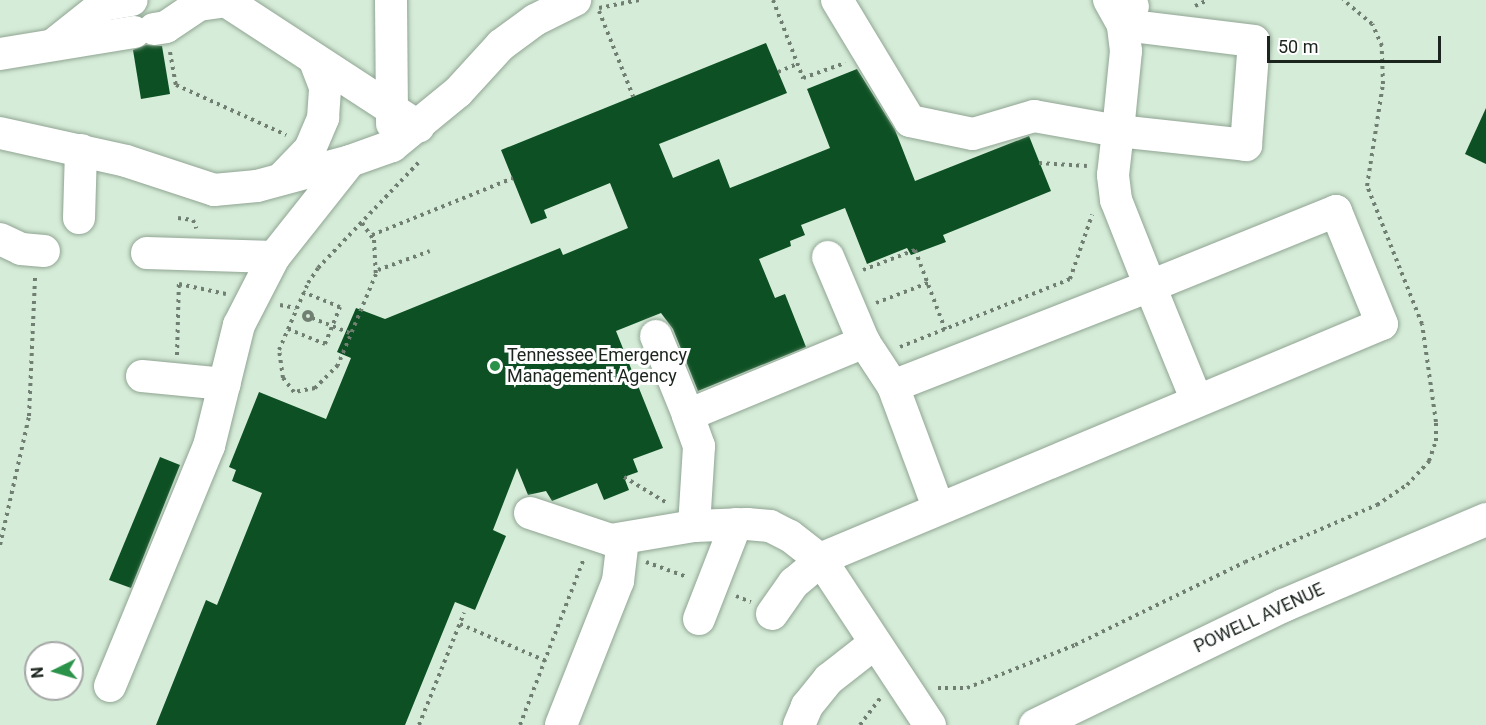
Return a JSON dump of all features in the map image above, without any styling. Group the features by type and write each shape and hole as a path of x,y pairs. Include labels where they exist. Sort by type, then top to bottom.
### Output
{"main road":[{"name":"POWELL AVENUE","path":"1035,725 1283,605 1485,524"}],"lane":[{"path":"54,45 103,5 132,0"},
{"path":"391,0 392,146"},
{"path":"0,133 81,150 214,190 280,180 350,161 392,146 419,126 501,45 535,20 575,0"},
{"path":"837,0 910,121 973,134 1034,116 1118,130 1246,145 1254,41 1122,8 1126,51 1118,130 1113,175 1116,200 1197,401"},
{"path":"0,54 152,29 209,2 314,59 419,126"},
{"path":"280,180 318,136 326,101 325,87 314,59"},
{"path":"79,218 81,150"},
{"path":"110,686 208,446 239,325 274,257 350,161"},
{"path":"688,415 1150,286 1336,211 1382,324 938,507 820,560 794,583 772,614"},
{"path":"0,239 21,249 40,251"},
{"path":"147,254 274,257"},
{"path":"828,257 877,363 938,507"},
{"path":"656,336 699,446 694,523"},
{"path":"142,376 225,384"},
{"path":"530,513 602,539 623,539 694,523 770,526 790,536 820,560 930,725"},
{"path":"699,620 736,524"},
{"path":"569,723 618,581 623,539"},
{"path":"799,725 807,705 829,679 875,643"}],"path":[{"path":"594,0 633,96"},
{"path":"773,0 803,78 871,53"},
{"path":"860,725 882,695 902,683 914,679 950,690 997,678 1377,505 1407,485 1429,461 1436,441 1436,422 1422,324 1367,186 1383,84 1382,46 1372,24 1344,0"},
{"path":"152,29 176,85 311,146"},
{"path":"778,72 797,64"},
{"path":"372,235 513,178"},
{"path":"877,363 945,329 1070,279 1095,207"},
{"path":"176,379 181,247 194,243 196,228 193,220 178,218"},
{"path":"362,223 372,235 377,270 352,334 329,377 311,390 297,393 285,385 280,369 279,350 303,292 318,268 362,223"},
{"path":"856,273 915,250 945,329"},
{"path":"0,545 29,416 40,251"},
{"path":"377,270 430,251"},
{"path":"870,306 928,283"},
{"path":"288,328 326,344 340,307 303,292"},
{"path":"312,318 352,334"},
{"path":"624,477 694,523"},
{"path":"520,725 580,575 586,551"},
{"path":"419,725 464,613"},
{"path":"460,624 546,661"}],"building":[{"path":"766,43 787,93 659,144 673,178 719,159 730,188 830,148 807,89 857,69 895,130 915,181 1029,136 1051,191 943,235 946,242 911,255 907,248 867,264 845,208 801,225 805,235 790,241 791,246 759,259 775,298 785,294 806,347 698,391 673,329 661,313 616,331 663,448 633,459 638,472 624,477 629,490 604,500 597,483 552,501 546,491 528,495 517,468 493,530 506,536 475,610 455,602 405,725 156,725 206,600 217,605 262,493 232,481 236,470 229,467 259,392 326,419 351,358 337,352 356,308 385,319 560,248 563,255 628,228 610,183 544,210 547,218 531,224 501,150"},
{"path":"146,45 162,46 170,94 141,99 133,50"},
{"path":"1486,108 1486,164 1465,154"},
{"path":"160,457 180,465 131,588 109,580"}],"place":[{"name":"Tennessee Emergency Management Agency","path":"495,366"}]}
